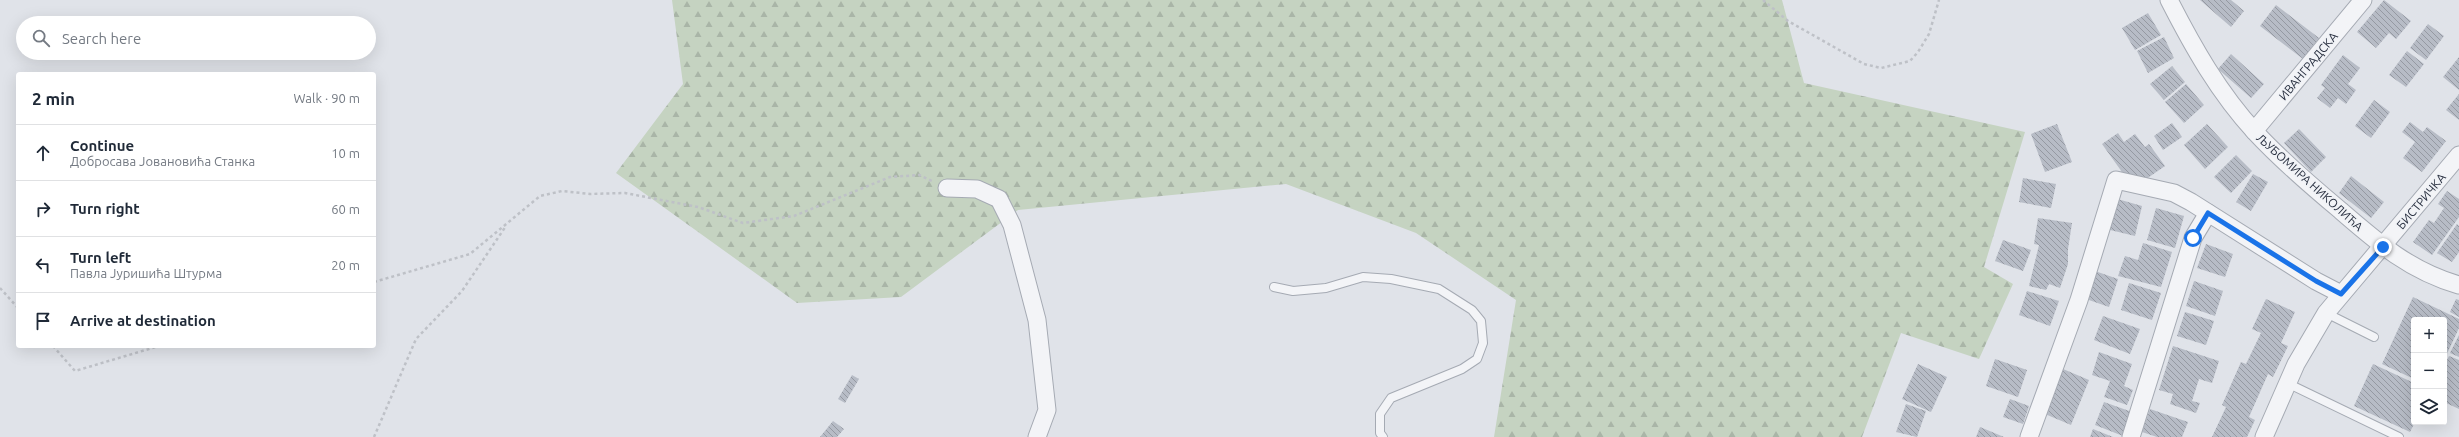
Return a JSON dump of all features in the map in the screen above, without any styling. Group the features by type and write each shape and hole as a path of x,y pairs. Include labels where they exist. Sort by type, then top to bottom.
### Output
{"street":[{"name":"ЉУБОМИРА НИКОЛИЋА","path":"2169,0 2197,53 2220,89 2254,131 2284,162 2383,247 2434,278 2459,285"},
{"name":"ИВАНГРАДСКА","path":"2254,131 2363,0"},
{"name":"БИСТРИЧКА","path":"2264,437 2287,383 2326,313 2459,155"},
{"path":"2029,437 2079,300 2116,180 2174,193 2316,281 2341,294"},
{"path":"947,188 977,189 999,200 1012,225 1037,320 1047,410 1037,437"},
{"path":"2131,437 2193,238 2208,213"}],"lane":[{"path":"1274,287 1293,291 1326,288 1363,278 1391,279 1439,289 1472,310 1481,321 1483,343 1476,359 1462,369 1391,398 1380,414 1380,433 1384,437"},
{"path":"2326,313 2374,337"},
{"path":"2287,383 2398,437"}],"path":[{"path":"1763,0 1795,25 1864,64 1881,68 1910,61 1918,52 1929,34 1939,0"},
{"path":"376,281 470,254 540,196 562,191 590,194 625,193 698,207 743,222 794,216 890,176 920,175 947,188"},
{"path":"374,437 416,339 462,291 508,224"},
{"path":"0,288 16,306"},
{"path":"55,348 75,371 152,348"}],"green space":[{"path":"672,0 1782,0 1804,83 2025,132 1984,267 2013,284 1979,359 1901,333 1862,437 1494,437 1516,300 1416,233 1286,184 1018,210 901,297 797,303 616,173 683,84"}],"building":[{"path":"2200,0 2231,0 2244,11 2231,27"},
{"path":"2384,0 2411,21 2396,39 2389,33 2376,48 2357,32"},
{"path":"2276,5 2319,38 2303,59 2260,26"},
{"path":"2148,13 2161,35 2135,50 2122,28"},
{"path":"2428,24 2444,36 2426,60 2410,48"},
{"path":"2164,37 2174,58 2148,73 2137,51"},
{"path":"2407,51 2424,64 2406,87 2389,75"},
{"path":"2231,54 2264,84 2251,98 2218,69"},
{"path":"2343,55 2360,68 2348,84 2356,90 2346,104 2338,98 2330,108 2317,98 2325,88 2321,85"},
{"path":"2459,57 2459,90 2443,77"},
{"path":"2172,66 2185,82 2164,100 2150,84"},
{"path":"2186,84 2204,105 2184,123 2165,102"},
{"path":"2459,94 2459,120 2446,110"},
{"path":"2374,100 2390,112 2371,138 2355,126"},
{"path":"2410,122 2423,132 2427,127 2446,141 2422,172 2403,158 2415,142 2402,132"},
{"path":"2172,123 2182,137 2163,150 2154,136"},
{"path":"2057,124 2072,162 2045,172 2031,134"},
{"path":"2207,124 2228,147 2205,169 2184,145"},
{"path":"2299,129 2326,157 2311,172 2284,143"},
{"path":"2118,133 2124,142 2135,134 2145,147 2149,144 2165,166 2139,184 2133,174 2127,179 2102,144"},
{"path":"2236,155 2252,171 2231,193 2214,177"},
{"path":"2253,174 2268,182 2251,211 2236,202"},
{"path":"2351,176 2384,202 2371,218 2339,193"},
{"path":"2023,178 2056,184 2051,208 2019,202"},
{"path":"2447,191 2459,199 2459,217 2432,255 2413,242 2429,220 2434,223 2444,208 2438,204"},
{"path":"2114,198 2142,206 2135,236 2106,229"},
{"path":"2156,208 2184,216 2175,248 2147,240"},
{"path":"2038,218 2072,223 2068,249 2068,264 2060,288 2049,284 2046,290 2029,286 2039,245 2034,244"},
{"path":"2457,224 2459,226 2459,252 2452,262 2437,253"},
{"path":"2003,240 2031,250 2023,271 1995,261"},
{"path":"2143,243 2172,252 2161,287 2118,276 2125,256 2138,260"},
{"path":"2206,244 2233,254 2225,277 2197,268"},
{"path":"2095,271 2118,279 2109,307 2086,299"},
{"path":"2194,281 2223,291 2215,316 2186,306"},
{"path":"2129,283 2161,293 2152,320 2121,310"},
{"path":"2027,291 2059,301 2050,326 2019,315"},
{"path":"2413,297 2459,319 2459,328 2447,354 2447,317 2411,317 2411,378 2382,364"},
{"path":"2266,299 2295,312 2281,343 2288,346 2273,377 2268,374 2249,417 2255,420 2247,437 2212,437 2226,407 2222,405 2241,362 2246,364 2261,333 2252,329"},
{"path":"2456,299 2459,300 2459,317 2450,312"},
{"path":"2185,312 2214,321 2206,345 2177,336"},
{"path":"2103,316 2140,329 2130,354 2094,340"},
{"path":"2459,335 2459,357 2450,353"},
{"path":"2173,346 2219,361 2212,383 2199,379 2192,401 2200,403 2196,413 2170,404 2173,394 2159,390"},
{"path":"2099,352 2132,364 2124,386 2133,390 2127,405 2104,397 2110,381 2092,375"},
{"path":"2449,356 2459,360 2459,409 2447,403 2447,360"},
{"path":"1995,359 2027,370 2018,397 1986,386"},
{"path":"1918,364 1947,377 1931,412 1902,399"},
{"path":"2373,364 2411,382 2411,425 2414,425 2410,432 2354,406"},
{"path":"2063,369 2089,380 2071,425 2045,414"},
{"path":"852,375 859,379 845,403 838,399"},
{"path":"2010,399 2029,406 2023,424 2003,417"},
{"path":"2104,402 2132,412 2123,436 2095,425"},
{"path":"1906,404 1926,411 1917,437 1896,432"},
{"path":"2150,409 2188,422 2182,437 2157,437 2142,432"},
{"path":"833,421 844,429 837,437 820,437"},
{"path":"1980,427 2004,437 1976,437"},
{"path":"2093,429 2113,437 2090,437"}],"route":[{"path":"2193,238 2208,213 2316,281 2341,294 2383,247"}]}
